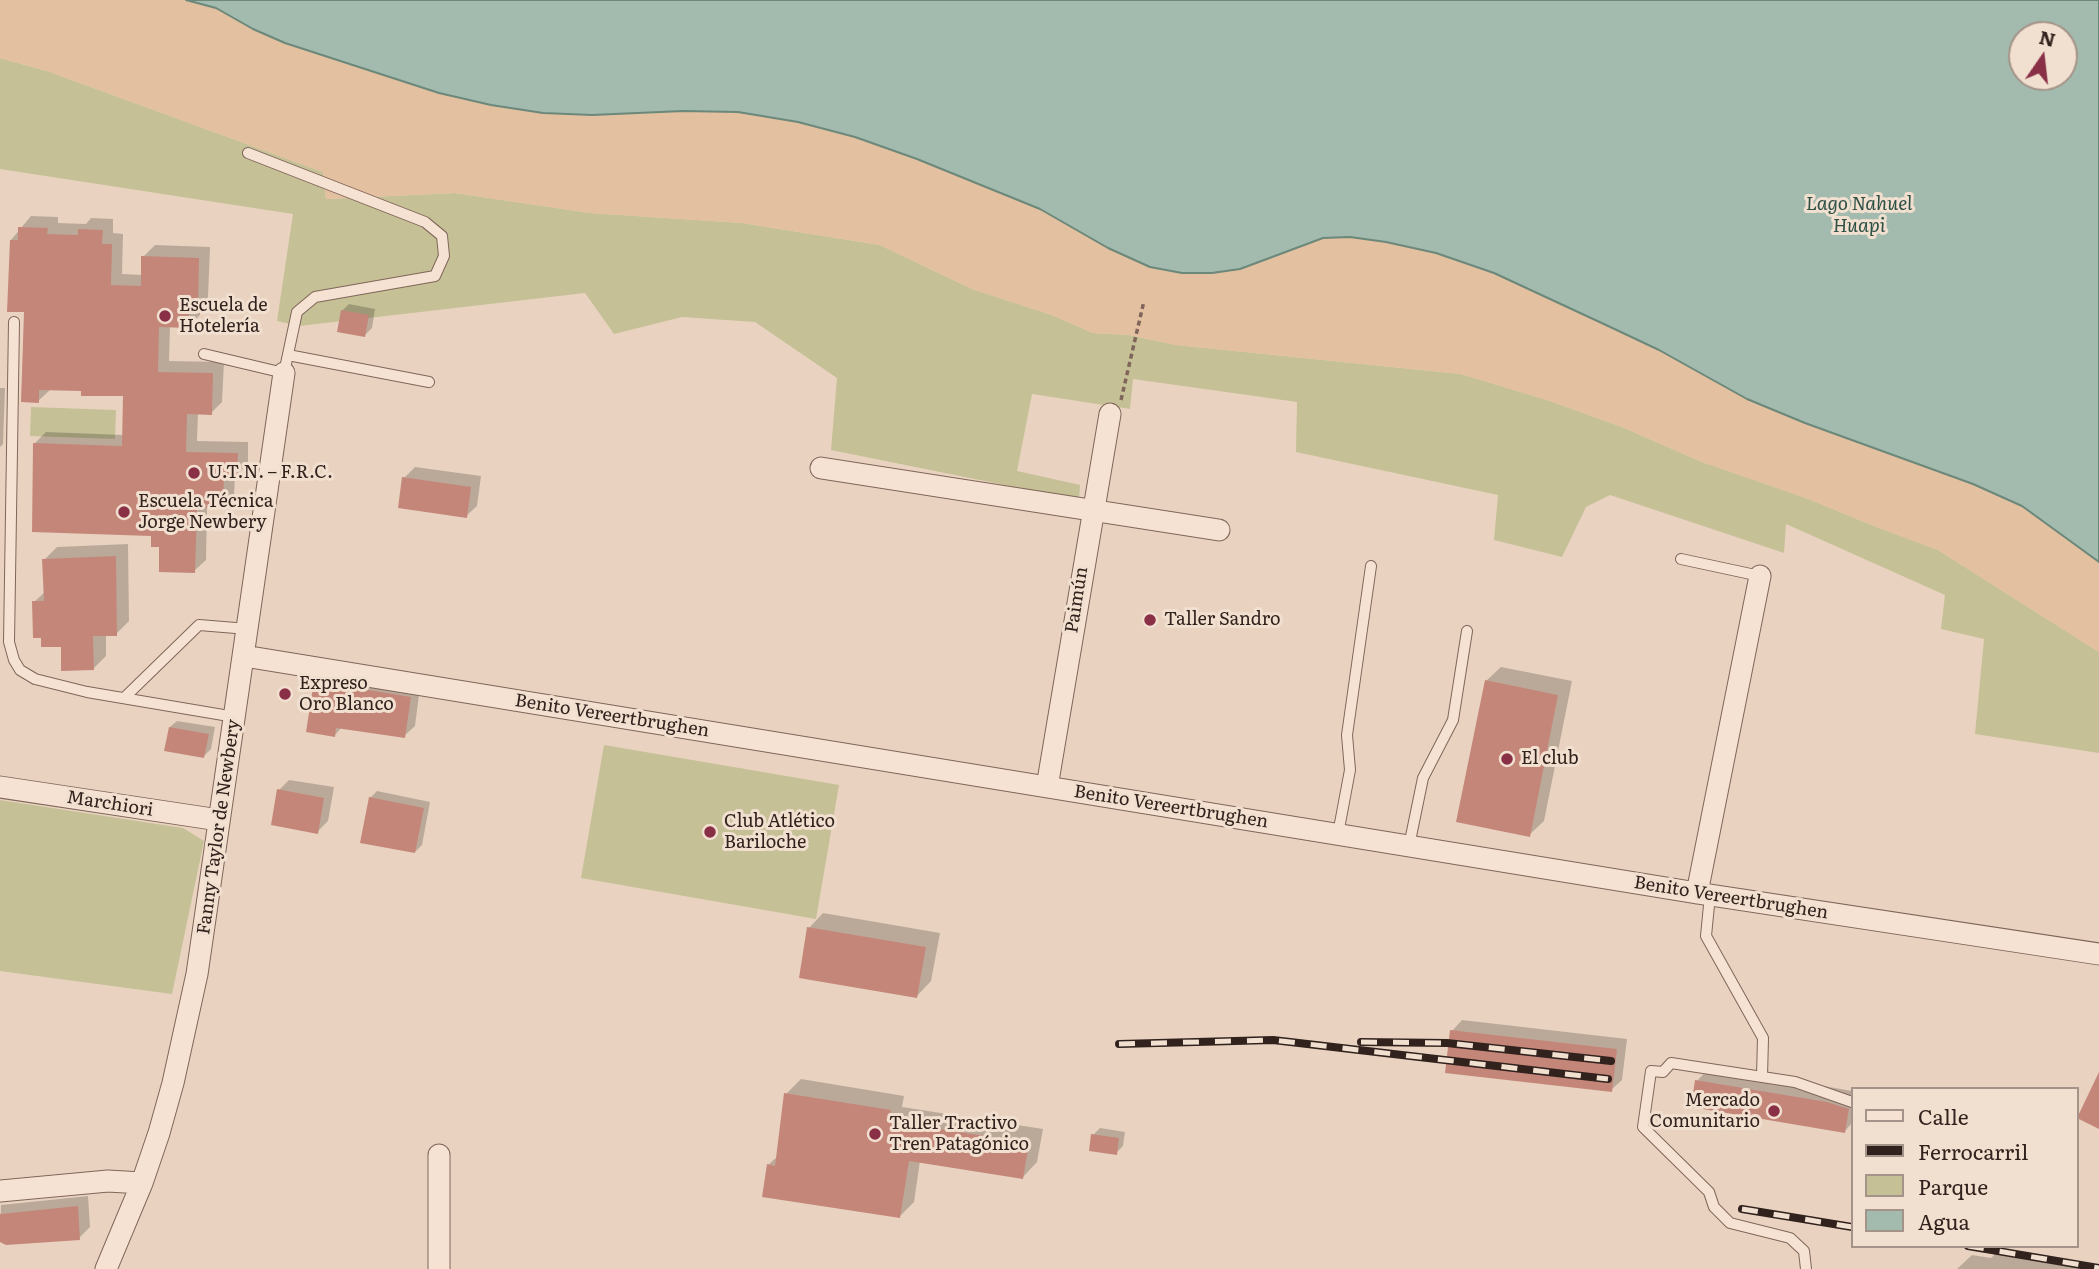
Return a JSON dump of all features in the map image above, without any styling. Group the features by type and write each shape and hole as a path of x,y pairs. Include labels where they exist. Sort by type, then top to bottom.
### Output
{"street":[{"name":"Fanny Taylor de Newbery","path":"106,1269 142,1183 173,1083 197,974 286,364"},
{"name":"Paimún","path":"1047,787 1092,511 1115,409"},
{"path":"821,468 1219,530"},
{"path":"1703,894 1760,576"},
{"name":"Benito Vereertbrughen","path":"244,656 1703,894 2099,954"},
{"name":"Marchiori","path":"0,787 219,820"},
{"path":"439,1155 439,1269"},
{"path":"0,1191 108,1181 142,1183"}],"lane":[{"path":"248,153 425,222 442,236 444,256 435,276 315,297 297,312 286,364"},
{"path":"14,322 9,642 14,660 20,670 35,679 87,692 235,717"},
{"path":"204,354 429,382"},
{"path":"1681,559 1760,576"},
{"path":"1338,834 1350,770 1347,735 1371,566"},
{"path":"124,698 199,625 248,629"},
{"path":"1409,846 1423,778 1453,720 1467,631"},
{"path":"1703,894 1706,936 1763,1038 1762,1077"},
{"path":"1806,1269 1804,1251 1790,1238 1730,1223 1714,1207 1709,1192 1643,1127 1651,1072 1663,1072 1671,1063 1795,1082 1850,1101"}],"path":[{"path":"1115,409 1144,301"}],"green space":[{"path":"0,58 50,72 323,172 326,199 455,193 590,213 742,223 880,245 972,289 1052,315 1093,333 1129,335 1176,345 1461,374 1550,401 1622,427 1702,462 1806,498 1938,550 2099,652 2099,753 1975,734 1984,639 1941,629 1945,595 1786,524 1784,553 1610,495 1586,507 1562,557 1494,540 1498,495 1296,452 1297,402 1133,379 1130,409 1032,394 1017,471 1080,485 1079,500 831,450 837,378 755,322 682,317 614,334 585,293 299,326 277,321 293,214 0,169"},
{"path":"31,407 116,410 115,439 30,436"},
{"name":"Club Atlético Bariloche","path":"604,745 839,785 816,919 581,878"},
{"path":"0,800 183,828 204,841 172,994 0,971"}],"sand":[{"path":"0,0 186,0 216,8 285,43 439,93 491,105 592,115 683,111 738,112 798,122 855,137 917,159 1040,209 1108,248 1150,267 1182,273 1240,269 1323,238 1350,237 1436,253 1494,273 1606,325 1659,350 1747,399 1973,484 2022,506 2099,562 2099,652 1938,550 1806,498 1702,462 1622,427 1550,401 1461,374 1176,345 1129,335 1093,333 1052,315 972,289 880,245 742,223 590,213 455,193 326,199 323,172 50,72 0,58"}],"water":[{"name":"Lago Nahuel Huapi","path":"186,0 2099,0 2099,562 2022,506 1973,484 1747,399 1659,350 1606,325 1494,273 1436,253 1350,237 1323,238 1240,269 1182,273 1150,267 1108,248 1040,209 855,137 798,122 738,112 683,111 592,115 543,113 491,105 439,93 285,43 216,8"}],"building":[{"path":"18,227 48,228 47,234 78,235 78,229 103,230 102,244 112,244 111,285 141,286 141,256 199,258 198,311 189,311 189,328 159,327 158,372 213,373 212,415 187,414 186,452 238,453 237,478 224,477 223,508 197,508 195,573 159,572 159,547 151,547 151,536 32,532 33,443 122,446 123,396 81,396 81,391 39,390 39,403 21,402 24,312 7,312 10,240 18,240"},
{"path":"341,310 369,315 365,337 337,332"},
{"path":"402,477 471,487 467,518 398,508"},
{"path":"116,556 117,636 93,636 94,670 61,671 61,647 41,647 41,638 33,638 32,601 44,601 42,559"},
{"name":"El club","path":"1485,680 1558,695 1530,837 1456,822"},
{"path":"314,681 411,697 405,738 336,728 335,737 306,732"},
{"path":"169,727 209,734 204,758 164,751"},
{"path":"277,789 324,798 318,834 271,825"},
{"path":"369,797 424,808 415,853 360,843"},
{"path":"807,927 926,947 917,998 799,978"},
{"path":"1450,1030 1617,1049 1612,1092 1445,1073"},
{"path":"2099,1072 2099,1129 2078,1118"},
{"path":"1695,1080 1827,1102 1849,1109 1845,1133 1691,1107"},
{"path":"784,1093 891,1110 889,1121 1029,1143 1023,1179 909,1161 900,1218 762,1197 767,1164 775,1166"},
{"path":"1091,1134 1119,1138 1117,1155 1089,1151"},
{"path":"78,1206 80,1240 6,1245 0,1242 0,1214"}],"railway":[{"path":"1119,1044 1273,1040 1608,1079"},
{"path":"1361,1042 1447,1043 1611,1061"},
{"path":"1742,1209 1850,1227"},
{"path":"1980,1248 2099,1268"}],"place":[{"name":"Escuela de Hotelería","path":"165,316"},
{"name":"U.T.N. – F.R.C.","path":"194,473"},
{"name":"Escuela Técnica Jorge Newbery","path":"124,512"},
{"name":"Taller Sandro","path":"1150,620"},
{"name":"Expreso Oro Blanco","path":"285,694"},
{"name":"El club","path":"1507,759"},
{"name":"Club Atlético Bariloche","path":"710,832"},
{"name":"Mercado Comunitario","path":"1774,1111"},
{"name":"Taller Tractivo Tren Patagónico","path":"875,1134"}]}
